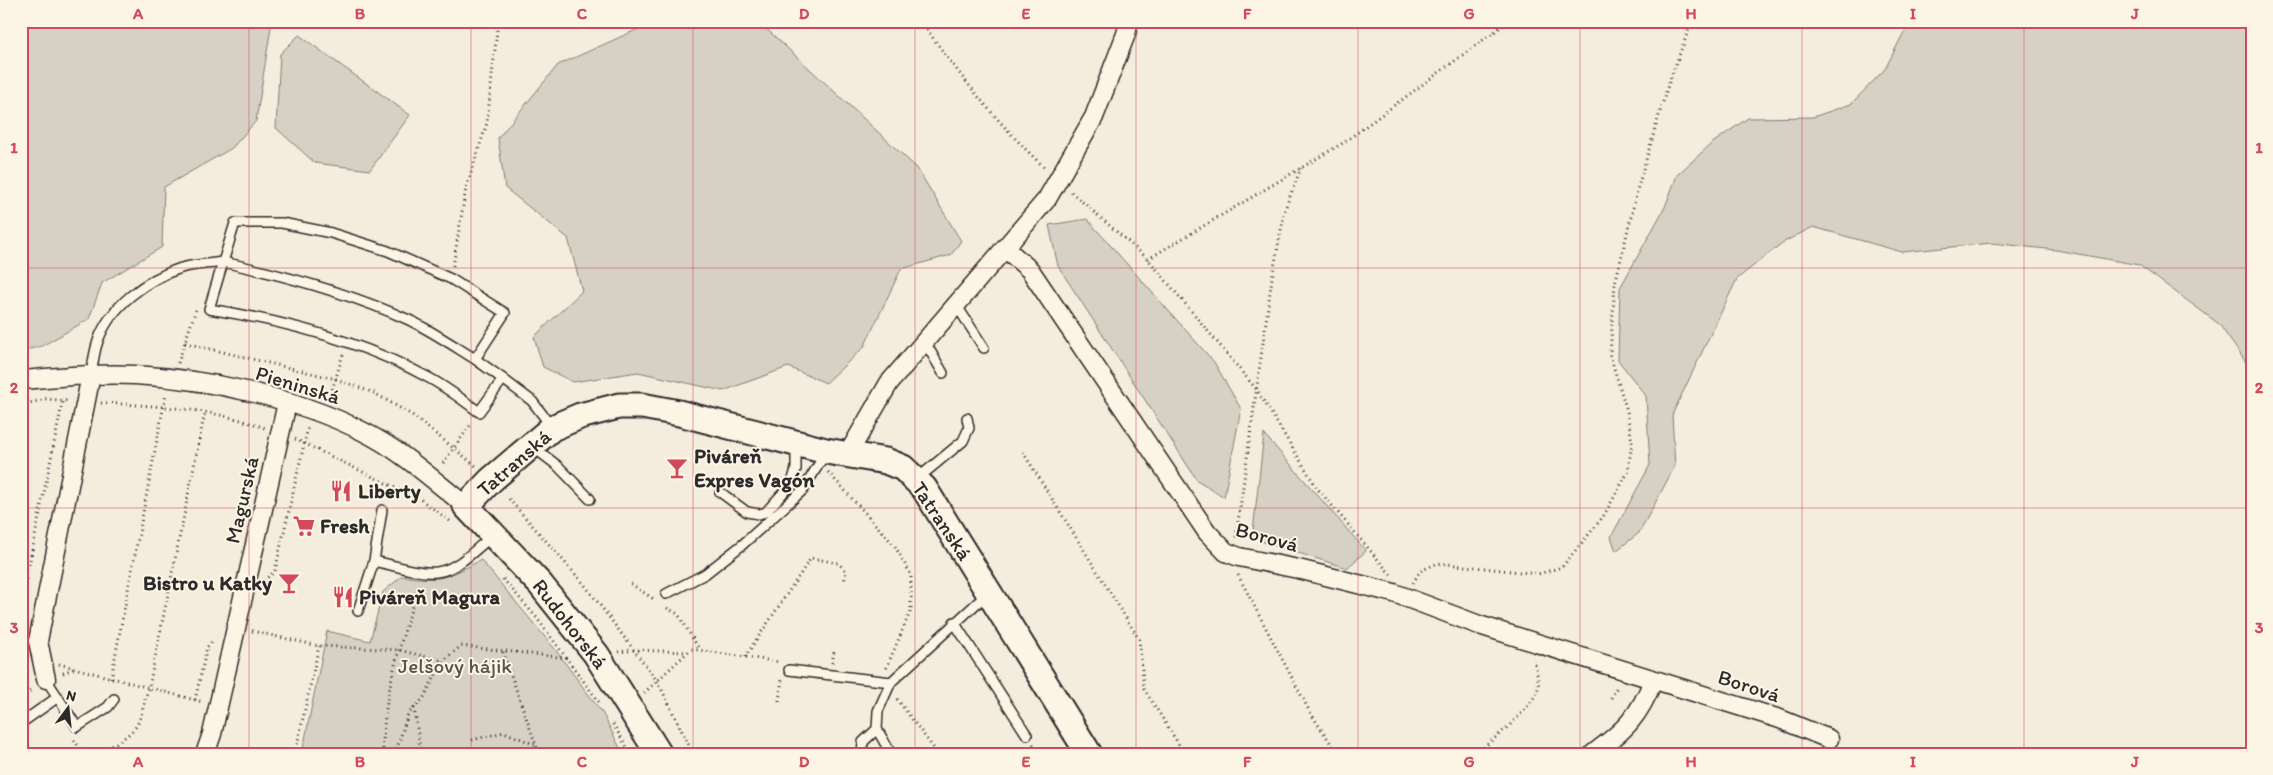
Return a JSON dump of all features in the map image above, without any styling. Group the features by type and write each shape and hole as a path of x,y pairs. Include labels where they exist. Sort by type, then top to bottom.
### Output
{"street":[{"path":"831,456 889,384 1047,199 1059,181 1094,116 1126,34 1129,21"},
{"name":"Borová","path":"1006,249 1022,260 1030,270 1207,532 1226,552 1239,558 1298,569 1412,599 1479,625 1780,719 1829,739"},
{"path":"46,679 38,641 91,375"},
{"name":"Pieninská","path":"21,380 91,375 135,375 192,381 318,412 363,431 404,456 460,515"},
{"name":"Magurská","path":"205,754 218,706 287,403"},
{"name":"Tatranská","path":"460,515 491,480 552,428 580,416 619,406 642,406 679,413 796,443 831,456 886,460 903,468 924,488 1089,754"},
{"name":"Rudohorská","path":"460,515 494,534 540,584 596,654 620,714 659,754"},
{"path":"1593,754 1630,723 1646,701 1653,680"}],"lane":[{"path":"475,359 505,313 451,279 388,251 331,233 282,222 235,223 209,309 254,317 324,335 380,355 430,378 479,412 503,379"},
{"path":"91,375 98,341 107,322 126,300 150,281 174,271 182,268 223,262 279,274 334,290 410,321 475,359 503,379 532,401 552,428"},
{"path":"957,306 984,348"},
{"path":"925,342 943,373"},
{"path":"916,479 963,441 969,428 967,418"},
{"path":"720,492 748,512 759,514 766,512 792,483 796,469 796,443"},
{"path":"531,446 558,466 590,499"},
{"path":"666,594 705,574 742,545 802,490 831,456"},
{"path":"358,611 374,561 382,510"},
{"path":"374,561 423,571 438,572 455,565 494,534"},
{"path":"891,754 877,729 878,711 890,682 988,592"},
{"path":"954,622 1027,735"},
{"path":"789,670 890,682"},
{"path":"46,679 77,727 108,707 114,699"},
{"path":"21,723 58,697"},
{"path":"862,754 863,742 877,729"}],"path":[{"path":"451,279 466,188 487,123 498,21"},
{"path":"921,21 945,56 1015,139 1059,181 1148,259 1257,390 1317,488 1412,599"},
{"path":"1148,259 1342,143 1509,21"},
{"path":"1412,599 1412,585 1420,571 1438,563 1538,574 1562,567 1603,517 1628,472 1632,442 1627,410 1610,355 1615,284 1638,187 1668,85 1692,21"},
{"path":"1236,536 1272,278 1285,209 1301,168"},
{"path":"178,364 196,308"},
{"path":"185,343 336,379 374,393 412,415 455,447 480,469"},
{"path":"331,394 340,362"},
{"path":"111,678 166,394"},
{"path":"21,405 46,399 74,401"},
{"path":"21,604 62,400"},
{"path":"98,402 164,406 206,412 237,418 269,430"},
{"path":"100,754 129,734 136,726 149,688 206,412"},
{"path":"258,587 275,571 308,427"},
{"path":"443,463 467,431"},
{"path":"288,436 304,442 398,489 460,515"},
{"path":"1023,452 1139,639 1144,689 1184,754"},
{"path":"831,456 895,546 911,575 910,610 886,669"},
{"path":"510,499 584,584 636,650 658,682 693,754"},
{"path":"1226,552 1311,714 1338,754"},
{"path":"746,657 811,558 838,564 846,571 844,583"},
{"path":"382,754 382,725 387,693 423,571"},
{"path":"498,572 568,658 603,707"},
{"path":"678,614 700,650"},
{"path":"248,630 319,646 399,650 443,661"},
{"path":"296,754 319,646"},
{"path":"395,754 408,714 423,699 443,661 461,646 568,658"},
{"path":"617,652 636,650 688,652 658,682 620,714 631,754"},
{"path":"503,652 539,754"},
{"path":"1476,754 1521,714 1533,698 1538,688 1533,655"},
{"path":"42,659 218,706"},
{"path":"1611,698 1620,682"},
{"path":"898,691 896,697 938,754"},
{"path":"414,708 421,754"},
{"path":"472,740 504,732 537,746"}],"green space":[{"path":"21,21 272,21 256,121 232,148 164,187 162,247 102,283 89,319 42,346 21,351"},
{"path":"656,21 758,21 917,168 961,241 951,255 901,269 864,347 826,383 788,367 723,391 638,372 573,382 543,367 534,337 582,291 568,238 505,188 498,138 558,65"},
{"path":"1913,21 2252,21 2252,371 2219,324 2139,265 2056,250 1991,243 1902,252 1813,227 1782,243 1737,279 1672,415 1675,466 1639,533 1616,551 1611,537 1650,465 1646,396 1618,360 1620,288 1665,207 1677,175 1711,144 1748,118 1813,117 1851,104 1885,69 1903,34"},
{"path":"299,35 410,115 370,170 315,163 276,128 280,54"},
{"path":"1087,219 1214,362 1241,409 1224,497 1197,480 1058,266 1049,225"},
{"path":"1264,434 1366,551 1347,568 1263,542 1253,531"},
{"name":"Jelšový hájik","path":"481,560 554,648 603,714 623,754 302,754 327,631 370,641 383,592 402,576 426,579 443,577"}],"place":[{"name":"Piváreň Expres Vagón","path":"677,468"},
{"name":"Liberty","path":"341,491"},
{"name":"Fresh","path":"304,526"},
{"name":"Bistro u Katky","path":"289,583"},
{"name":"Piváreň Magura","path":"343,597"}]}
